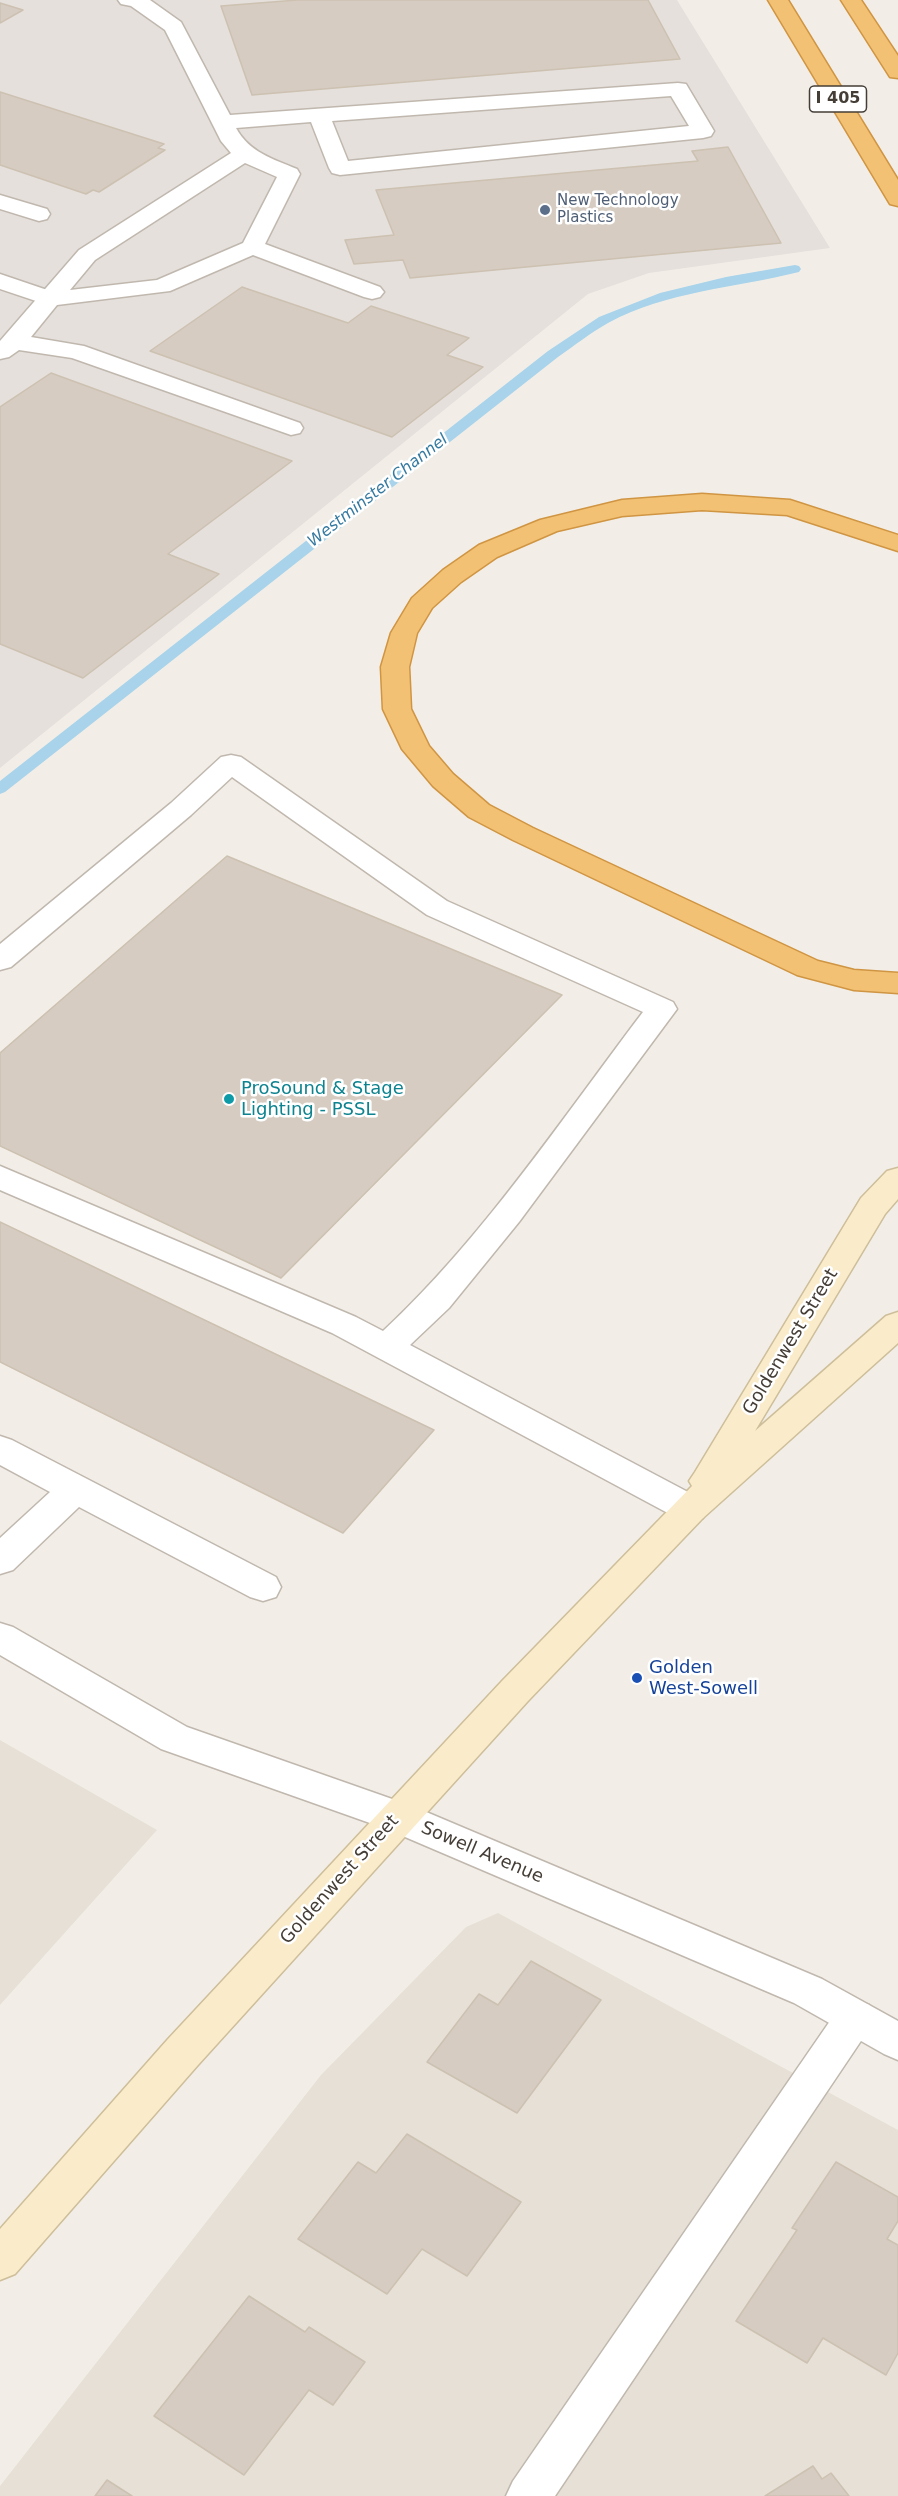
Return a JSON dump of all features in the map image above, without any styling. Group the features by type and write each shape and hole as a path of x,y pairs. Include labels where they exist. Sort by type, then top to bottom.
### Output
{"highway":[{"name":"I 405","path":"778,0 898,199"},
{"path":"850,0 898,72"},
{"path":"898,543 790,508 702,502 622,508 549,525 488,552 452,576 422,604 404,633 395,667 397,709 416,749 443,780 479,811 523,834 808,968 854,980 898,983"}],"main road":[{"name":"Goldenwest Street","path":"690,1509 873,1206 898,1179"},
{"name":"Goldenwest Street","path":"0,2260 183,2052 398,1817 690,1509 898,1324"}],"street":[{"path":"128,0 138,0 174,26 232,141 244,154 289,174 702,131 678,89 223,122"},
{"path":"319,115 340,168"},
{"path":"7,347 87,255 244,154"},
{"path":"0,281 51,299 162,286 252,247 289,174"},
{"path":"0,202 39,214"},
{"path":"252,247 372,292"},
{"path":"7,347 76,351 291,429"},
{"path":"0,960 181,809 231,763 437,908 662,1009 500,1223 436,1300 387,1347"},
{"path":"0,1177 333,1321 387,1347 690,1509"},
{"path":"0,1449 263,1587"},
{"path":"0,1560 75,1489"},
{"name":"Sowell Avenue","path":"0,1637 174,1738 398,1817 808,1991 898,2042"},
{"path":"529,2496 855,2017"}],"shaded area":[{"path":"0,0 677,0 830,248 649,273 588,294 0,768"},
{"path":"0,1740 157,1830 0,2005"},
{"path":"498,1913 898,2130 898,2496 0,2496 0,2486 321,2075 466,1927"}],"building":[{"path":"297,0 648,0 680,59 252,95 221,6"},
{"path":"0,3 23,10 0,23"},
{"path":"0,92 164,144 158,148 165,150 99,192 93,190 86,194 0,165"},
{"path":"728,147 781,243 410,278 403,260 354,264 345,240 394,235 376,190 698,161 692,151"},
{"path":"242,287 348,323 371,306 469,338 447,355 483,367 392,437 150,351"},
{"path":"51,373 292,461 168,554 219,574 83,678 0,644 0,407"},
{"name":"ProSound & Stage Lighting - PSSL","path":"227,856 562,995 281,1278 0,1146 0,1053"},
{"path":"0,1222 434,1430 343,1533 0,1362"},
{"path":"531,1961 601,2000 517,2113 427,2062 479,1994 498,2005"},
{"path":"407,2134 521,2202 467,2276 422,2249 387,2294 298,2239 358,2162 376,2173"},
{"path":"836,2162 898,2197 898,2221 887,2239 898,2245 898,2353 886,2375 823,2338 807,2363 736,2321 797,2230 792,2228"},
{"path":"249,2296 305,2332 309,2327 365,2362 333,2405 309,2390 244,2475 154,2416"},
{"path":"813,2466 822,2479 831,2473 849,2496 765,2496"},
{"path":"107,2480 132,2496 95,2496"}],"waterway":[{"name":"Westminster Channel","path":"0,789 553,354 604,320 665,296 726,281 795,269"}],"place":[{"name":"New Technology Plastics","path":"545,210"},
{"name":"ProSound & Stage Lighting - PSSL","path":"229,1099"},
{"name":"Golden West-Sowell","path":"637,1678"}]}
